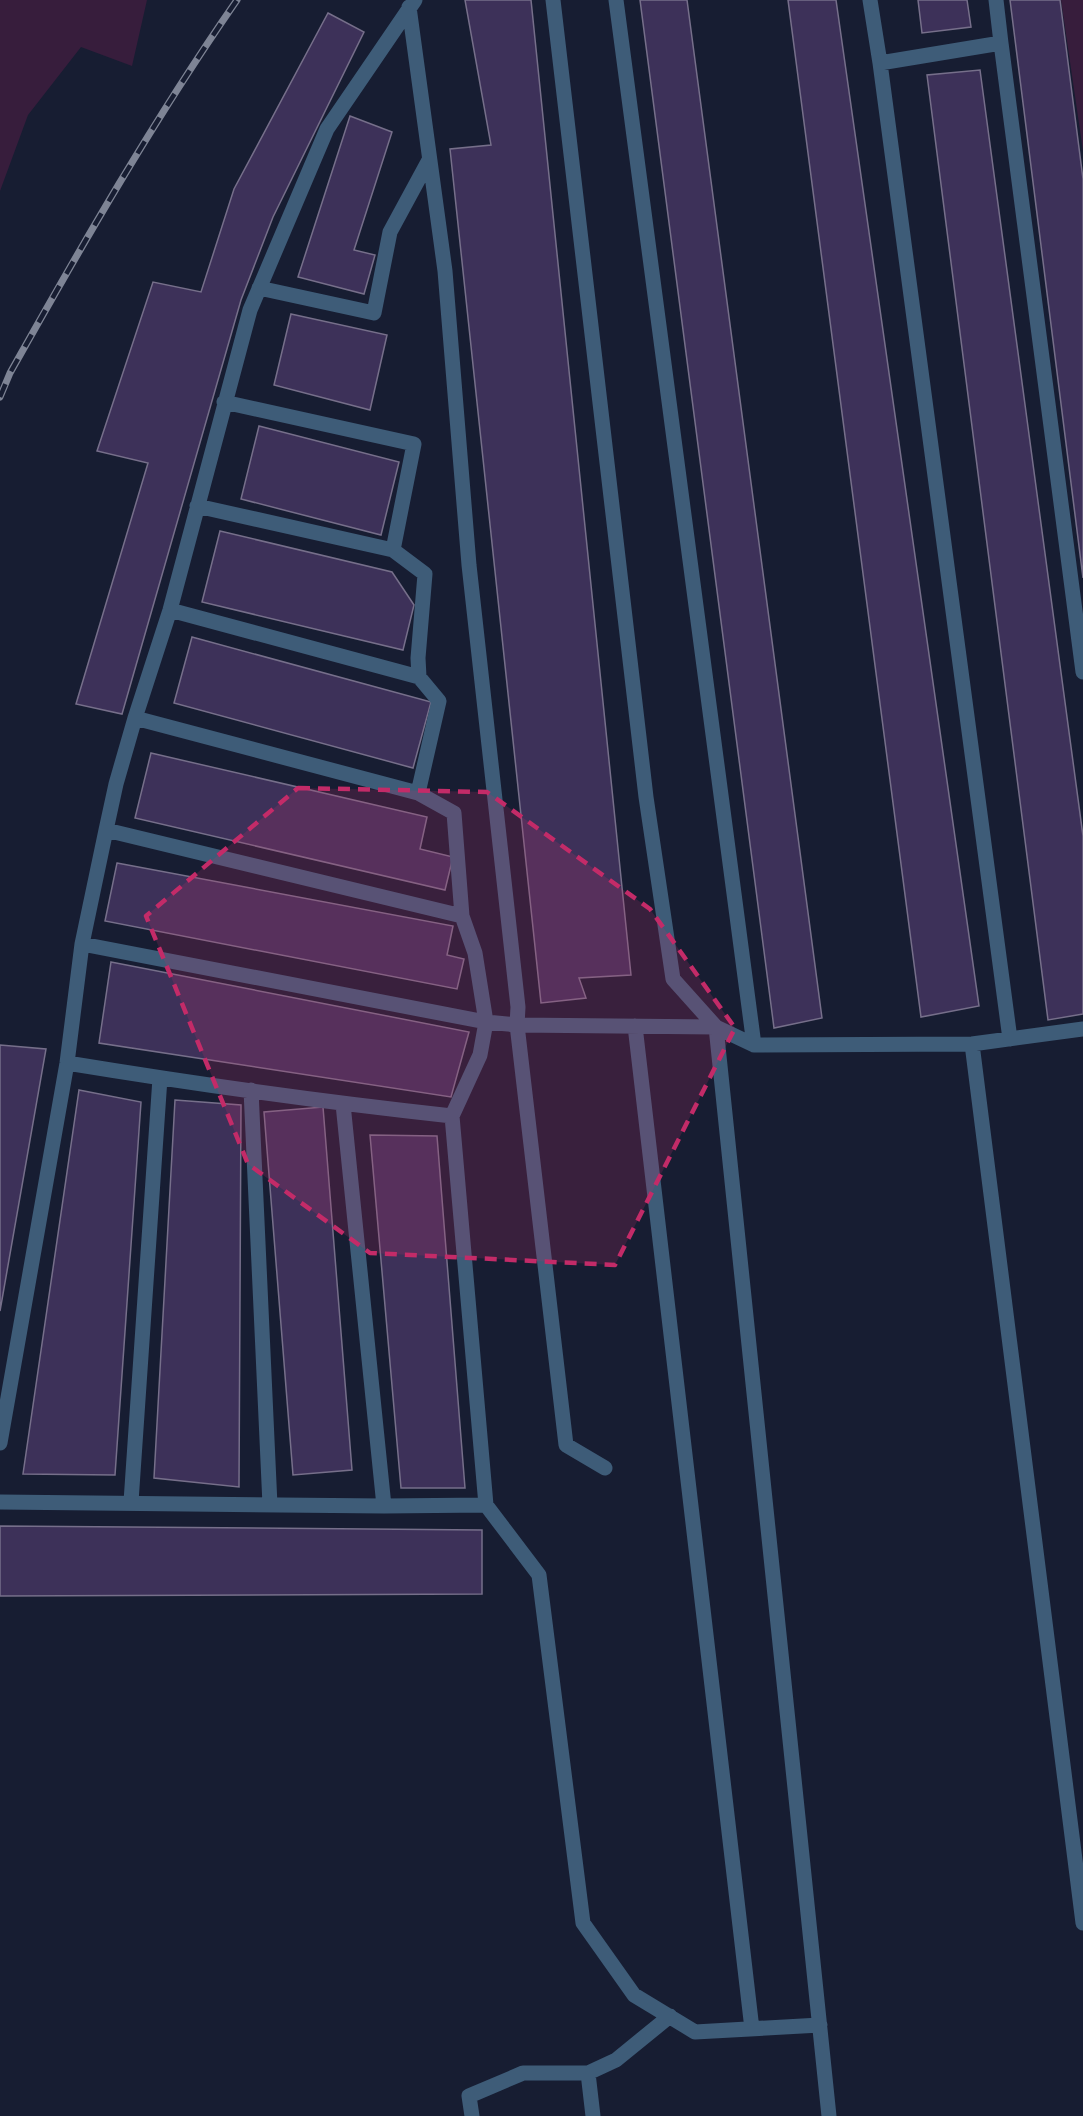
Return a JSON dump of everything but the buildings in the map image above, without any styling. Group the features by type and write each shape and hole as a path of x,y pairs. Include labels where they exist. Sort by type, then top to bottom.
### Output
{"lane":[{"path":"553,0 646,797 673,979 716,1027 754,1046 972,1044 1083,1029"},
{"path":"616,0 754,1046"},
{"path":"870,0 1010,1039"},
{"path":"996,0 1083,672"},
{"path":"412,3 429,160 445,272 469,565 518,1007 517,1025 566,1445 605,1468"},
{"path":"0,1443 68,1063 82,944 116,784 170,610 250,310 327,129 412,3"},
{"path":"880,63 1001,43"},
{"path":"260,288 374,313 390,232 429,160"},
{"path":"224,402 414,444 393,550"},
{"path":"197,506 393,550 425,574 418,658 419,677"},
{"path":"170,610 419,677 439,701 418,793"},
{"path":"135,718 418,793 454,813 462,916 475,952 486,1022 480,1055 452,1116 486,1505 539,1575 583,1923 634,1995 695,2032 820,2025"},
{"path":"106,830 462,916"},
{"path":"82,944 486,1022 517,1025 716,1027"},
{"path":"635,1026 752,2029"},
{"path":"716,1027 829,2116"},
{"path":"972,1044 1083,1923"},
{"path":"68,1063 343,1104 452,1116"},
{"path":"131,1502 160,1078"},
{"path":"251,1090 270,1505"},
{"path":"343,1104 384,1506"},
{"path":"0,1502 486,1505"},
{"path":"472,2116 470,2096 523,2073 588,2073 616,2060 670,2016"},
{"path":"588,2073 593,2116"}],"highlighted area":[{"path":"298,788 487,792 650,909 735,1028 615,1265 370,1253 248,1164 146,916"}],"shaded area":[{"path":"0,0 147,0 132,66 81,47 28,115 0,191"},
{"path":"1061,0 1083,0 1083,151"}],"railway":[{"path":"0,397 10,373 119,184 176,91 237,0"}]}
